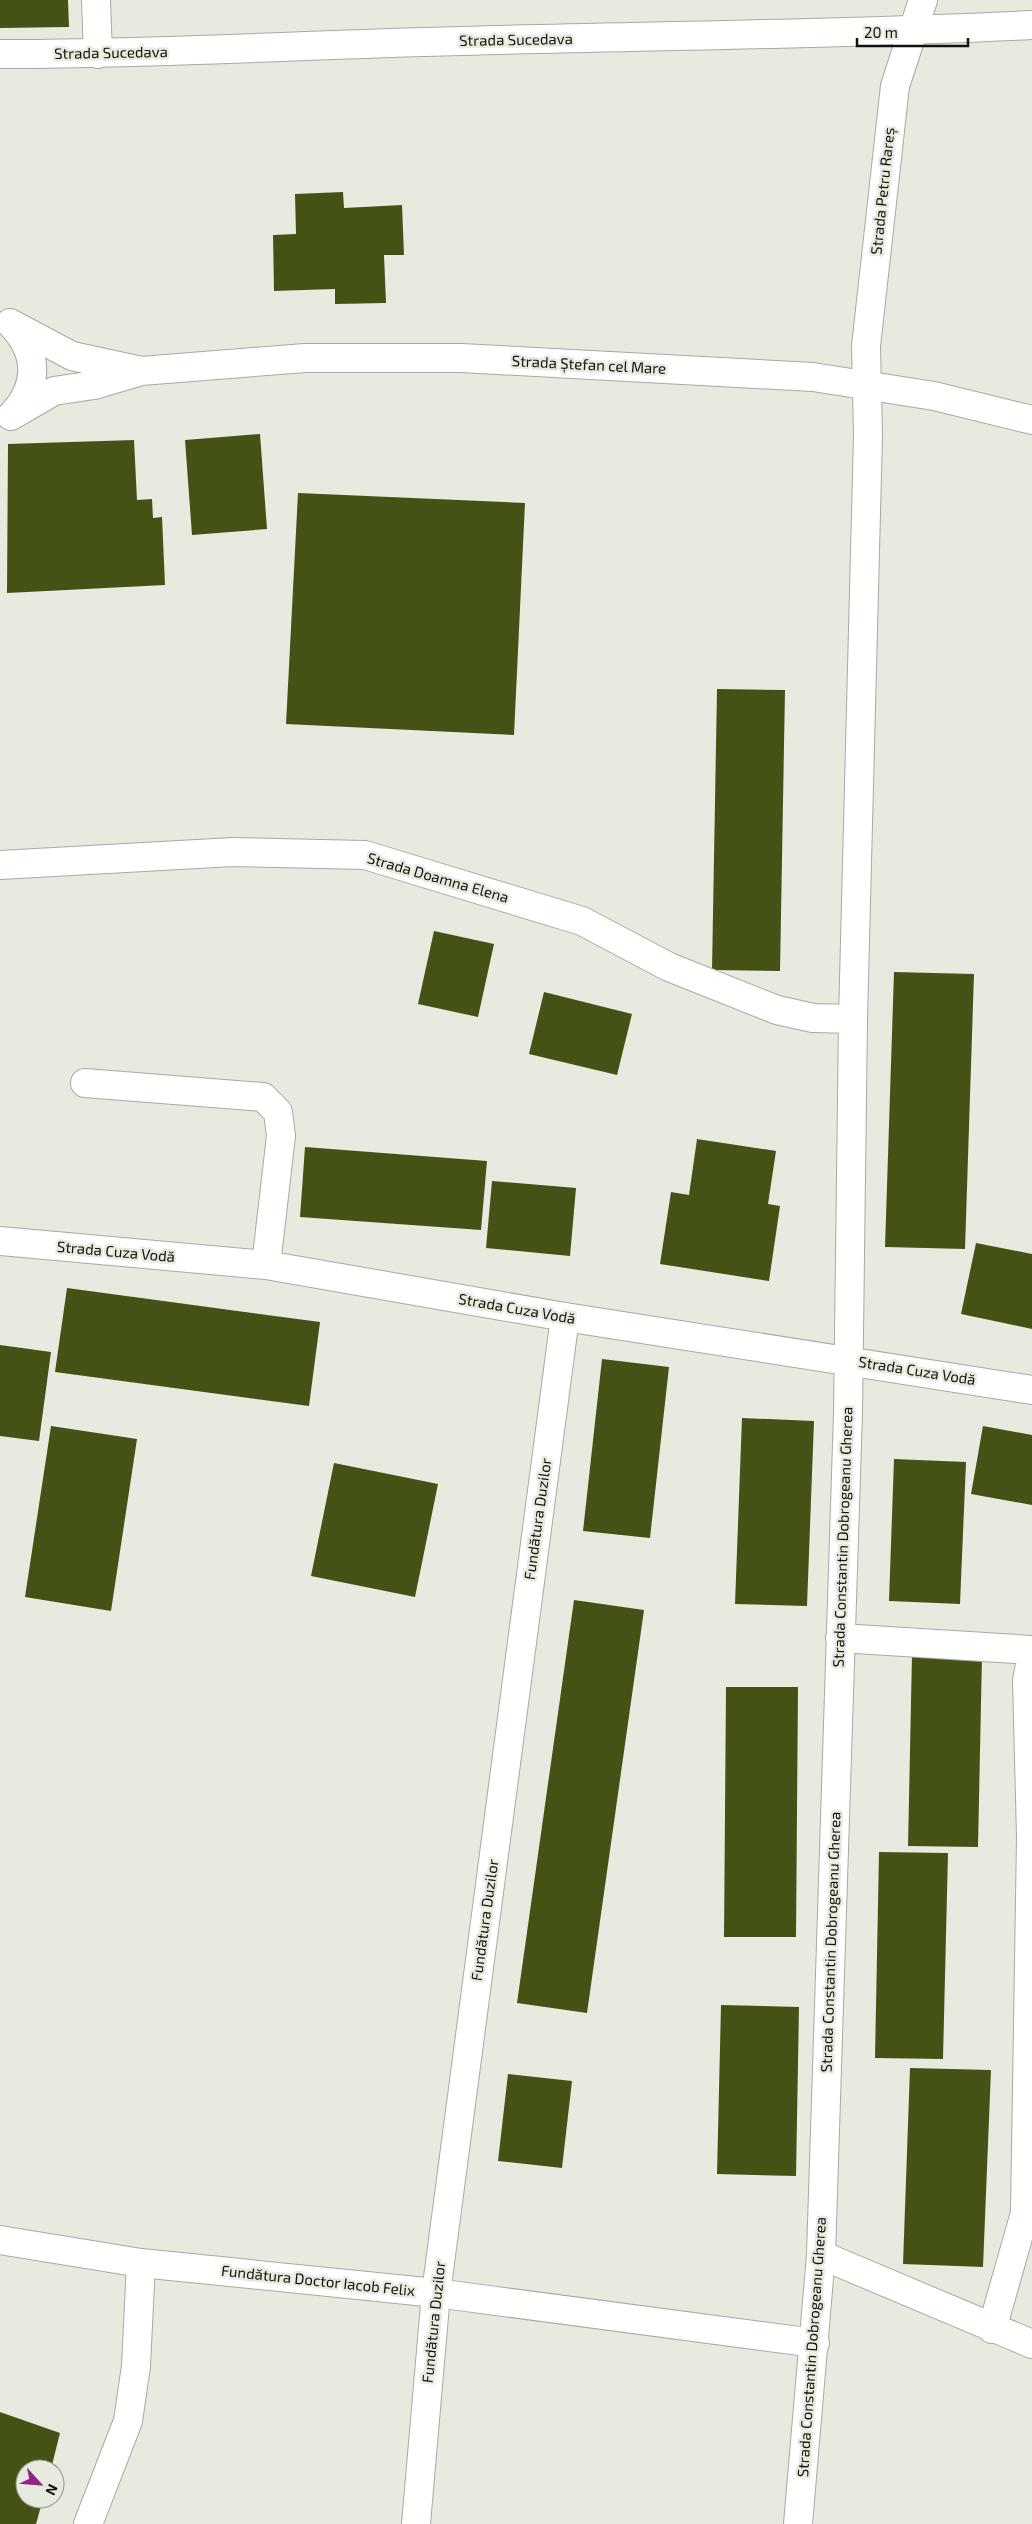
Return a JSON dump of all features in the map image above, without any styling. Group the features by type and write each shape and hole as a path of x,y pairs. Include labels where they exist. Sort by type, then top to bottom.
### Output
{"street":[{"path":"96,0 98,54"},
{"name":"Strada Petru Rareș","path":"853,1019 868,385 866,346 895,86 922,0"},
{"name":"Strada Sucedava","path":"0,54 98,54 426,42 912,31 1032,25"},
{"path":"5,319 23,336 30,352 33,369 30,387 23,403 6,419"},
{"name":"Strada Ștefan cel Mare","path":"5,319 72,356 141,371"},
{"name":"Strada Ștefan cel Mare","path":"6,419 54,390 94,385 141,371 304,358 461,358 813,377 934,396 1032,420"},
{"name":"Strada Doamna Elena","path":"0,865 233,852 365,855 582,921 670,967 777,1010 813,1018 853,1019"},
{"name":"Strada Constantin Dobrogeanu Gherea","path":"798,2524 815,2344 821,2255 848,1360 853,1019"},
{"path":"85,1083 263,1097 278,1112 281,1136 266,1265"},
{"name":"Strada Cuza Vodă","path":"0,1241 266,1265 565,1317 1032,1390"},
{"name":"Fundătura Duzilor","path":"416,2524 436,2293 565,1317"},
{"path":"840,1638 1032,1650"},
{"path":"992,2328 1029,2214 1032,1837 1027,1680 1032,1655"},
{"name":"Fundătura Doctor Iacob Felix","path":"0,2240 141,2263 436,2293 815,2344"},
{"path":"821,2255 1032,2344"},
{"path":"88,2524 128,2421 136,2366 141,2263"}],"building":[{"path":"0,0 68,0 69,27 0,28"},
{"path":"343,192 344,208 402,205 404,255 384,255 386,303 335,304 335,289 274,291 273,235 296,234 295,194"},
{"path":"260,434 267,529 192,535 185,440"},
{"path":"134,440 137,500 152,499 153,518 162,517 165,585 7,593 8,444"},
{"path":"298,493 525,503 514,735 286,724"},
{"path":"717,689 785,690 780,971 712,970"},
{"path":"434,931 494,944 478,1017 418,1004"},
{"path":"894,972 974,974 965,1249 885,1247"},
{"path":"544,992 632,1014 617,1075 529,1054"},
{"path":"697,1139 776,1151 768,1204 780,1206 769,1281 660,1264 671,1192 689,1195"},
{"path":"305,1147 487,1161 481,1230 300,1217"},
{"path":"492,1181 576,1188 570,1256 486,1248"},
{"path":"976,1243 1032,1254 1032,1329 961,1314"},
{"path":"67,1288 320,1322 309,1406 55,1372"},
{"path":"0,1345 51,1352 39,1441 0,1436"},
{"path":"602,1359 669,1367 650,1538 583,1531"},
{"path":"742,1418 814,1421 807,1606 735,1604"},
{"path":"51,1426 137,1439 111,1611 25,1597"},
{"path":"983,1426 1032,1435 1032,1505 971,1494"},
{"path":"894,1459 966,1462 960,1604 889,1601"},
{"path":"334,1463 438,1484 415,1597 311,1576"},
{"path":"574,1600 644,1610 587,2013 517,2003"},
{"path":"912,1654 982,1655 978,1847 908,1846"},
{"path":"726,1687 798,1687 796,1937 724,1937"},
{"path":"879,1852 948,1853 943,2059 875,2058"},
{"path":"721,2005 799,2007 796,2176 717,2174"},
{"path":"910,2068 991,2070 983,2267 903,2264"},
{"path":"508,2074 572,2081 562,2168 498,2161"},
{"path":"0,2412 60,2433 54,2459 15,2459 15,2509 40,2509 36,2524 0,2524"}]}
